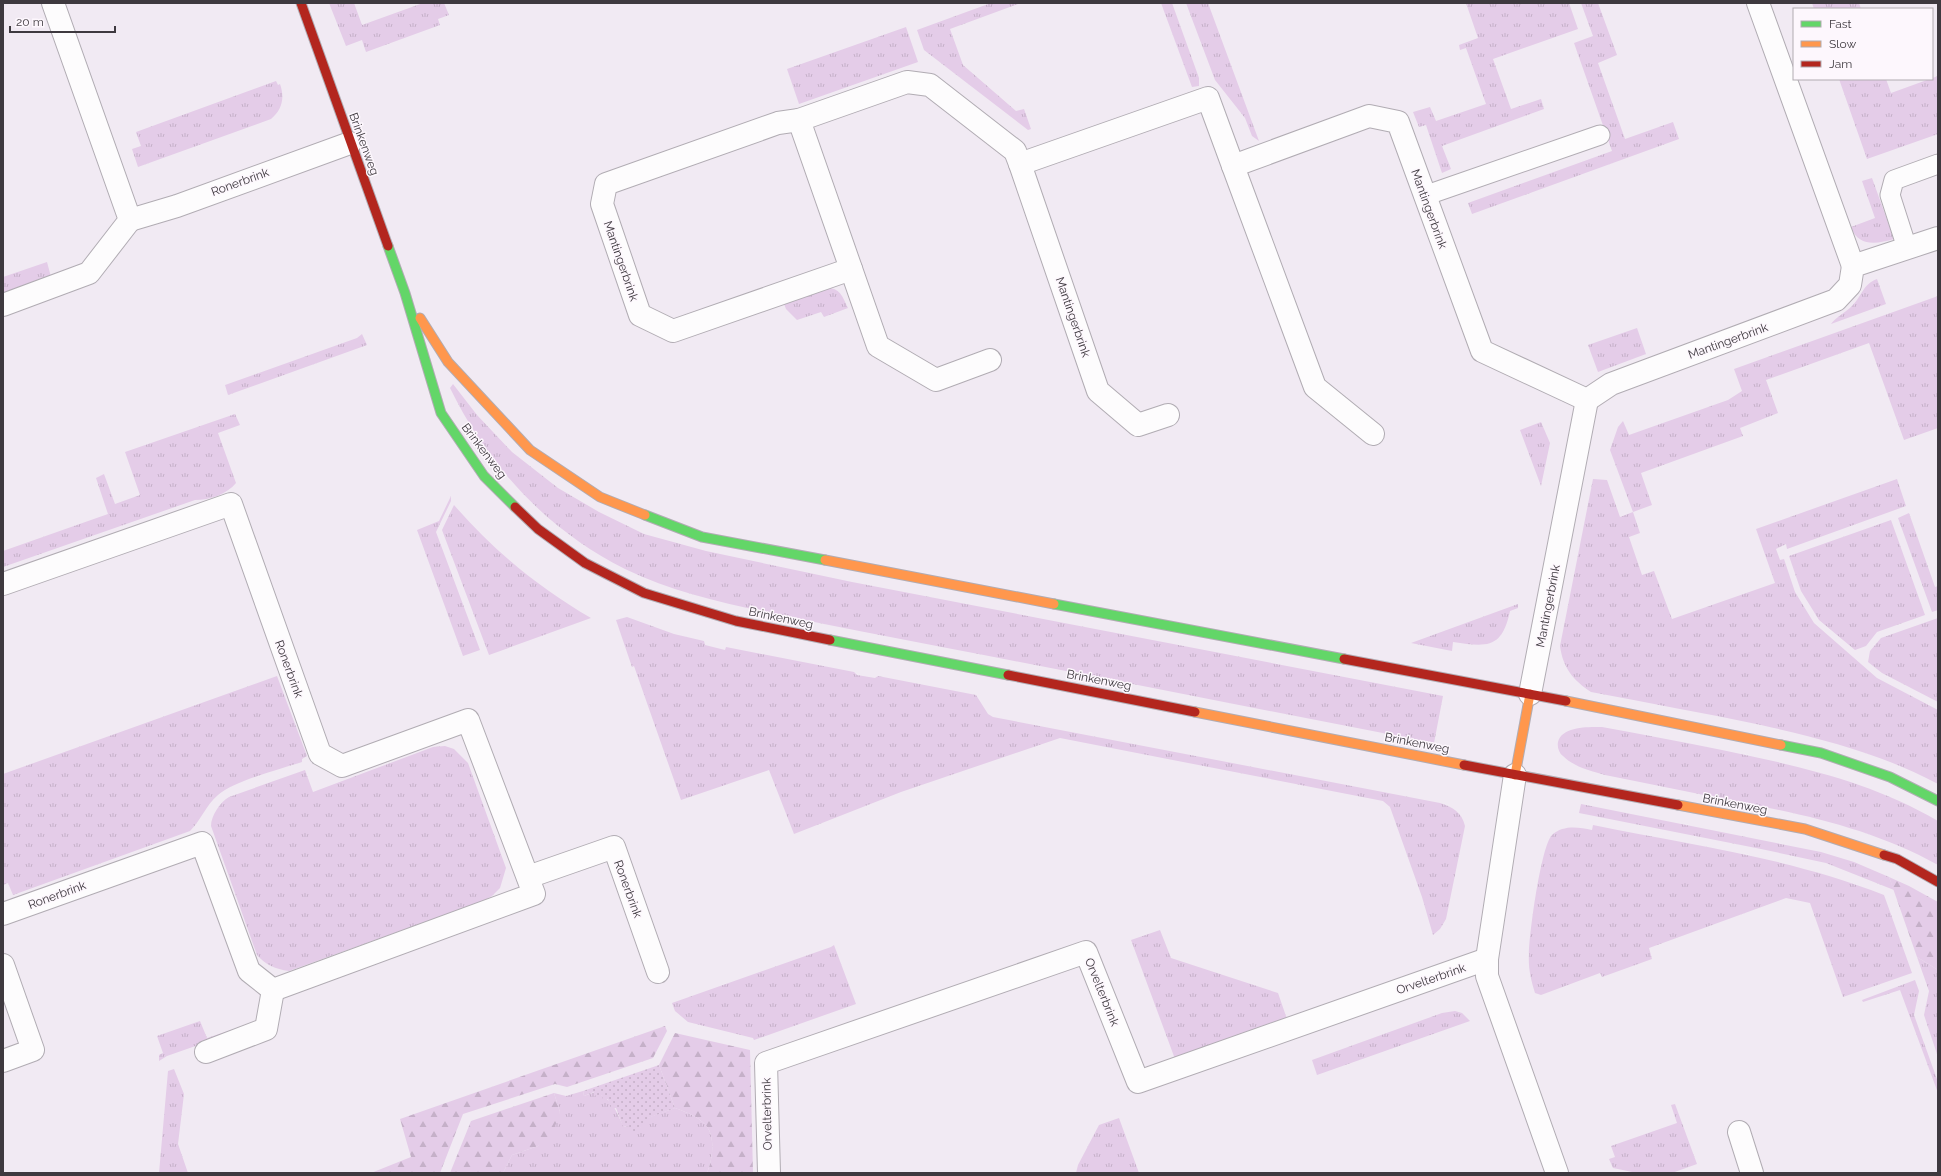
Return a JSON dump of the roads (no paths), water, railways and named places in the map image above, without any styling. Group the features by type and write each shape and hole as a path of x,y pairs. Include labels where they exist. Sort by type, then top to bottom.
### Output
{"street":[{"path":"3,305 89,273 130,220 53,3"},
{"name":"Brinkenweg","path":"301,3 405,293 441,413 484,476 538,529 585,563 644,593 743,623 1516,775 1805,829 1897,859 1938,882"},
{"path":"1758,3 1853,266 1938,238"},
{"name":"Mantingerbrink","path":"851,269 673,331 640,315 602,204 606,184 778,123 799,120 907,82 930,85 1015,151 1098,391 1138,425 1168,415"},
{"path":"1020,164 1208,98 1315,387 1373,434"},
{"name":"Mantingerbrink","path":"1233,166 1369,116 1398,122 1482,351 1586,400"},
{"path":"799,120 878,346 936,380 990,360"},
{"name":"Ronerbrink","path":"130,220 177,206 350,143"},
{"name":"Mantingerbrink","path":"1530,694 1586,400 1611,384 1836,300 1850,284 1853,266"},
{"name":"Brinkenweg","path":"405,293 448,362 530,450 600,497 702,537 1530,694 1821,753 1890,777 1938,801"},
{"name":"Ronerbrink","path":"3,584 230,504 320,754 342,766 468,720 534,894 273,990 249,971 202,843 3,914"},
{"path":"1530,694 1487,959 1487,976 1557,1173"},
{"name":"Ronerbrink","path":"528,876 614,847 658,972"},
{"name":"Orvelterbrink","path":"769,1173 766,1063 1086,952 1138,1082 1487,959"},
{"path":"3,965 33,1050 3,1061"},
{"path":"206,1052 266,1028 273,990"},
{"path":"1739,1132 1752,1173"}],"lane":[{"path":"1424,196 1600,135"},
{"path":"1908,248 1890,195 1894,180 1938,164"}]}
